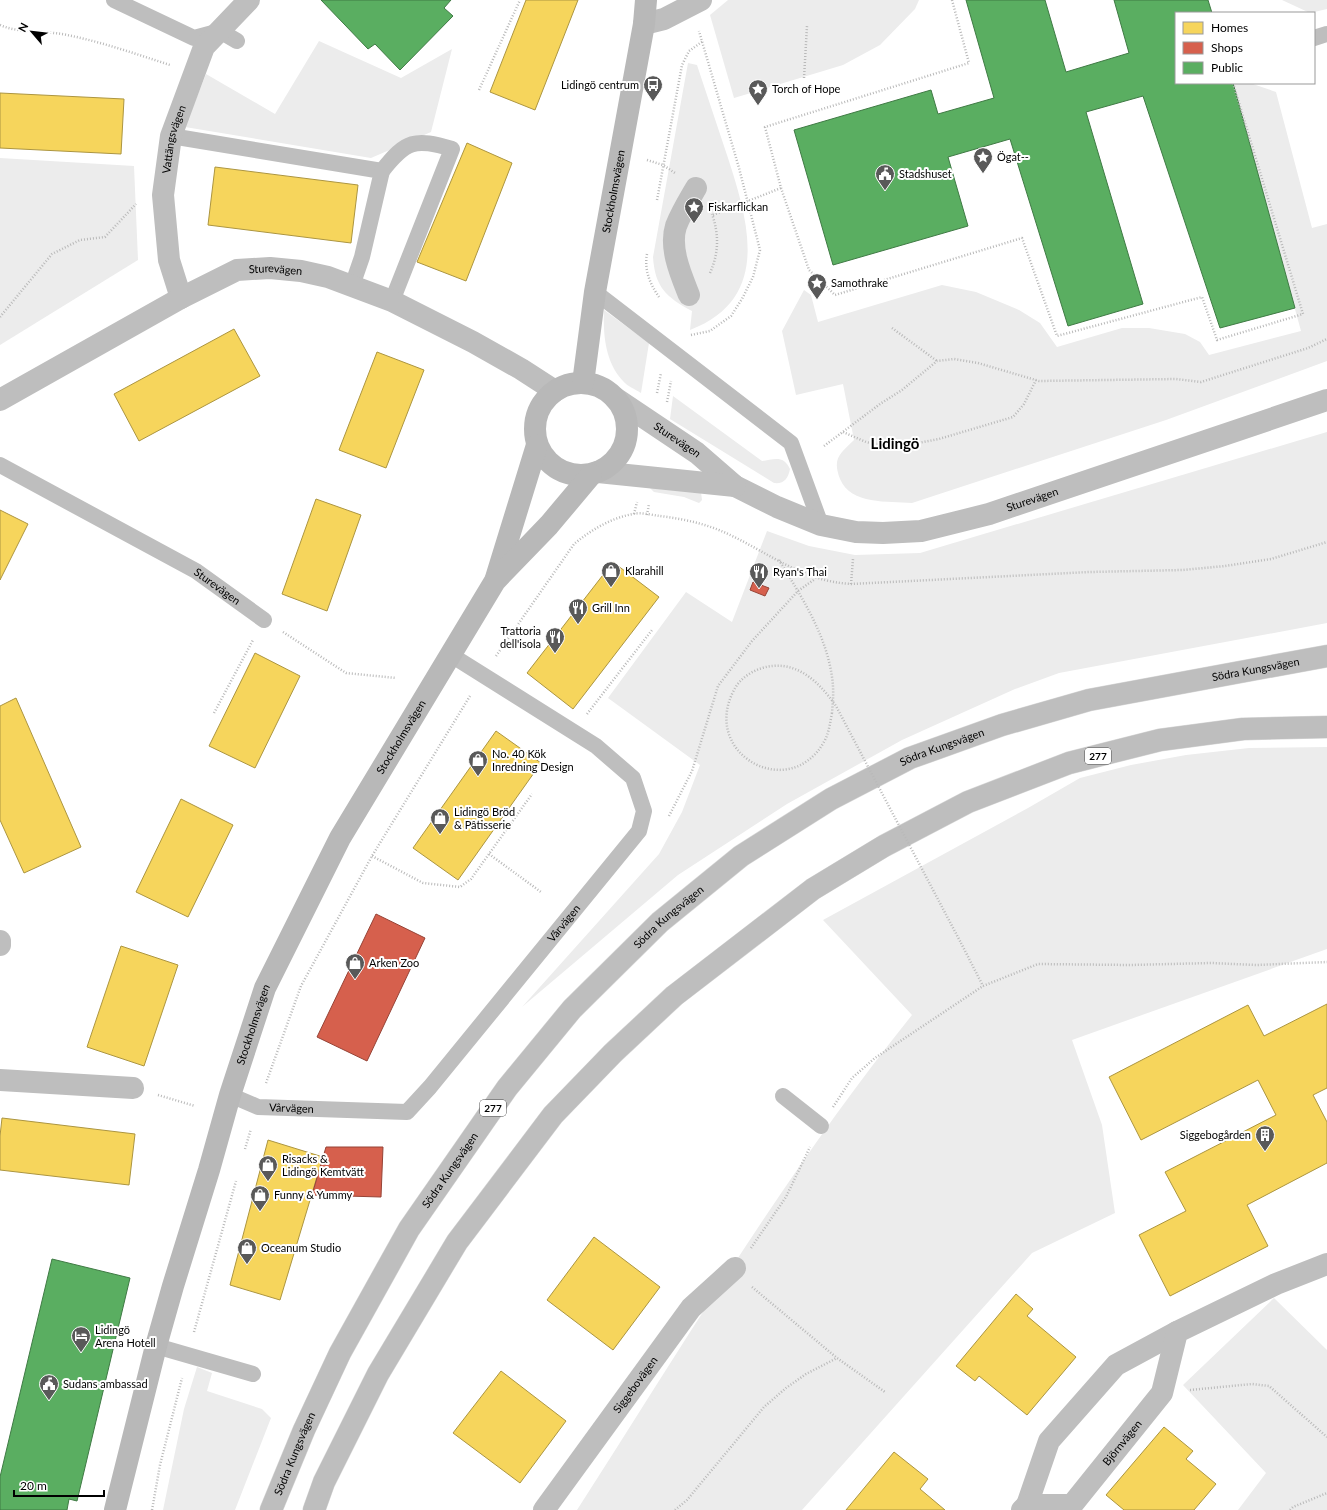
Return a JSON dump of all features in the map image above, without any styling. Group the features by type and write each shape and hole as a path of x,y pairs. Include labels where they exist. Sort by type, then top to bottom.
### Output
{"street":[{"name":"Vattängsvägen","path":"181,298 169,260 163,194 171,136 204,47 228,36 249,0"},
{"name":"Stockholmsvägen","path":"583,383 595,292 644,24 646,0"},
{"path":"644,24 664,19 701,0"},
{"path":"689,295 677,264 675,244 676,228 696,188"},
{"name":"Sturevägen","path":"0,400 181,298 237,270 270,268 301,271 328,277 392,301 521,368 556,391"},
{"name":"Stockholmsvägen","path":"115,1510 156,1346 230,1095 265,988 340,838 495,582 594,474 613,463 622,452 626,438 627,422 622,407 615,398 607,391 596,385 583,383 569,384 556,391 540,406 534,426 537,445 544,457 556,468 568,474 580,476 594,474"},
{"name":"Sturevägen","path":"615,398 697,453 735,486 777,507 820,525 856,532 883,534 921,531 989,514 1327,400"},
{"name":"Stockholmsvägen","path":"495,582 537,445"},
{"name":"Sturevägen","path":"594,474 735,486"},
{"path":"1301,660 1327,649"},
{"name":"Södra Kungsvägen","path":"271,1510 304,1430 340,1353 409,1230 507,1088 572,1009 660,922 741,856 831,799 910,758 1002,725 1089,700 1327,656"},
{"name":"277","path":"314,1510 324,1482 378,1374 457,1242 553,1115 613,1053 674,996 813,889 884,846 968,802 1069,763 1160,740 1243,729 1327,727"},
{"path":"0,1080 133,1088"},
{"name":"Björnvägen","path":"1177,1332 1162,1393 1072,1505 1024,1507 1049,1441 1116,1365 1177,1332 1276,1284 1327,1264"},
{"name":"Siggebovägen","path":"544,1510 690,1308 735,1268"}],"lane":[{"path":"114,0 194,38 228,36"},
{"path":"1315,38 1327,34"},
{"path":"171,136 382,171"},
{"path":"352,286 362,257 382,171 396,153 414,142 434,143 452,148 392,301"},
{"path":"595,292 791,443 820,525"},
{"name":"Sturevägen","path":"0,465 196,570 264,620"},
{"name":"Vårvägen","path":"230,1095 258,1106 407,1112 430,1087 639,831 644,811 633,778 596,746 451,655"},
{"path":"783,1096 821,1126"},
{"path":"156,1346 254,1374"}],"path":[{"path":"479,90 520,0"},
{"path":"952,0 969,63 765,127 781,188 809,270 835,295 1022,238 1057,336 1202,297 1217,340 1303,314 1233,84"},
{"path":"0,25 11,30 65,34 102,43 175,67 194,76"},
{"path":"804,78 807,26"},
{"path":"686,335 710,331 724,322 737,308 747,290 757,264 760,250 748,201 703,41"},
{"path":"713,215 781,188"},
{"path":"0,317 52,254 80,240 105,237 139,201"},
{"path":"892,328 937,361"},
{"path":"824,446 880,404 902,390 937,361 954,359 972,362 1036,380 1128,381 1176,379 1201,382 1308,348 1327,339"},
{"path":"843,432 866,442 875,444 910,443 939,439 1012,417 1024,404 1036,380"},
{"path":"243,1157 258,1106 301,986 372,856 483,675 574,544 591,530 616,519 634,514 684,519 727,534 799,572 816,579 832,583 851,584 1081,572 1182,570 1225,566 1271,559 1327,542 1327,538"},
{"path":"851,584 853,558"},
{"path":"778,560 812,616 822,641 832,678 832,713 826,737 815,754 796,767 782,770 770,769 747,760 734,746 726,727 727,708 736,686 746,677 759,669 776,665 792,667 806,674 816,683 836,706 983,986"},
{"path":"214,713 264,620 346,673 396,678"},
{"path":"574,732 652,630"},
{"path":"372,856 423,883 460,887 471,879 532,794"},
{"path":"489,854 541,892"},
{"path":"885,1392 837,1358 758,1293 735,1268 786,1197 821,1126 852,1078 875,1058 983,986 1038,964 1130,965 1211,963 1256,965 1327,962"},
{"path":"133,1088 195,1106"},
{"path":"152,1510 160,1465 236,1179"},
{"path":"675,1510 687,1500 764,1407 786,1388 806,1374 837,1358"},
{"path":"1162,1393 1252,1384 1269,1386 1327,1437"},
{"path":"1290,1510 1293,1507 1327,1493"}],"shaded area":[{"path":"728,0 919,0 915,9 880,45 843,65 734,98 710,15"},
{"path":"1282,0 1327,0 1327,9 1308,12"},
{"path":"319,41 401,78 452,49 431,132 371,158 185,127 206,74 275,114"},
{"path":"688,63 697,65 735,180 742,205 748,255 744,278 734,298 716,316 690,330 692,311 675,301 659,284 653,257"},
{"path":"1233,84 1253,84 1276,92 1312,228 1327,224 1327,361 1166,420 912,503 871,500 853,493 845,487 840,479 837,461 841,453 854,440 843,384 796,395 782,331 804,290 811,295 818,322 942,285 976,292 1019,310 1040,323 1057,347 1122,328 1149,328 1185,334 1200,342 1209,355 1301,331"},
{"path":"0,158 134,166 138,260 0,345"},
{"path":"604,310 649,343 641,393 625,383 612,365 606,347"},
{"path":"673,396 762,461 778,459 785,462 790,469 787,478 783,482 774,483 670,419"},
{"path":"1327,432 1327,623 1059,673 1015,689 902,740 787,804 678,875 522,1007 659,854 682,812 700,765 608,698 686,592 732,622 767,531 809,546 855,555 920,553"},
{"path":"644,482 701,492 702,500 699,503 684,497 654,492"},
{"path":"1327,747 1327,949 1072,1040 1102,1125 1115,1213 1032,1253 802,1510 577,1510 697,1320 780,1195 866,1074 912,1015 823,920 1080,778 1131,765 1186,755 1249,748"},
{"path":"1274,1298 1327,1350 1327,1510 1238,1510 1266,1473 1183,1385"},
{"path":"197,1367 212,1373 207,1391 262,1409 271,1418 235,1510 163,1510 184,1409"}],"building: Homes":[{"path":"526,0 578,0 535,110 490,92"},
{"path":"0,93 124,99 121,154 0,148"},
{"path":"467,143 512,163 466,281 417,262"},
{"path":"215,167 358,185 351,243 208,225"},
{"path":"234,329 260,376 139,441 114,394"},
{"path":"377,352 424,370 386,468 339,450"},
{"path":"316,499 361,515 327,611 282,594"},
{"path":"0,510 28,524 0,580"},
{"path":"613,562 659,597 573,709 527,673"},
{"path":"255,653 300,676 255,768 209,746"},
{"path":"16,698 81,847 24,873 0,820 0,706"},
{"path":"496,731 541,763 458,880 413,848"},
{"path":"181,799 233,825 188,917 136,892"},
{"path":"121,946 178,965 144,1066 87,1047"},
{"name":"Siggebogården","path":"1327,1004 1327,1088 1313,1095 1327,1122 1327,1163 1247,1205 1268,1246 1170,1296 1139,1235 1186,1211 1165,1172 1276,1115 1258,1080 1141,1140 1109,1077 1248,1005 1264,1036"},
{"path":"2,1118 135,1134 129,1185 0,1170 0,1136"},
{"path":"268,1140 323,1157 280,1300 230,1285"},
{"path":"594,1237 660,1287 613,1350 547,1300"},
{"path":"1016,1294 1033,1309 1027,1316 1076,1357 1027,1415 979,1376 975,1381 956,1366"},
{"path":"501,1371 566,1421 520,1483 453,1433"},
{"path":"1164,1427 1193,1451 1186,1459 1216,1484 1194,1510 1124,1510 1106,1495"},
{"path":"894,1452 928,1479 920,1489 945,1510 846,1510"}],"building: Shops":[{"name":"Ryan's Thai","path":"753,582 769,588 765,596 750,590"},
{"path":"376,914 425,938 367,1061 317,1037"},
{"path":"326,1147 383,1147 381,1197 312,1195"}],"building: Public":[{"path":"321,0 451,0 444,8 453,16 400,70 375,44 368,49"},
{"name":"Stadshuset","path":"966,0 1045,0 1066,72 1129,53 1114,0 1208,0 1212,12 1175,12 1175,84 1233,84 1295,308 1220,328 1143,96 1086,112 1143,304 1068,326 1010,139 948,157 968,226 833,265 794,130 931,90 938,114 994,98"},
{"path":"52,1259 130,1278 77,1501 69,1499 67,1510 0,1510 0,1477"}],"place":[{"name":"Lidingö centrum","path":"653,102"},
{"name":"Torch of Hope","path":"758,106"},
{"name":"Ögat--","path":"983,174"},
{"name":"Stadshuset","path":"885,191"},
{"name":"Fiskarflickan","path":"694,224"},
{"name":"Samothrake","path":"817,300"},
{"name":"Klarahill","path":"611,588"},
{"name":"Ryan's Thai","path":"759,589"},
{"name":"Grill Inn","path":"578,625"},
{"name":"Trattoria dell'isola","path":"555,654"},
{"name":"No. 40 Kök Inredning Design","path":"478,777"},
{"name":"Lidingö Bröd & Pâtisserie","path":"440,835"},
{"name":"Arken Zoo","path":"355,980"},
{"name":"Siggebogården","path":"1265,1152"},
{"name":"Risacks & Lidingö Kemtvätt","path":"268,1182"},
{"name":"Funny & Yummy","path":"260,1212"},
{"name":"Oceanum Studio","path":"247,1265"},
{"name":"Lidingö Arena Hotell","path":"81,1353"},
{"name":"Sudans ambassad","path":"49,1401"}],"district":[{"name":"Lidingö","path":"895,444"}]}
